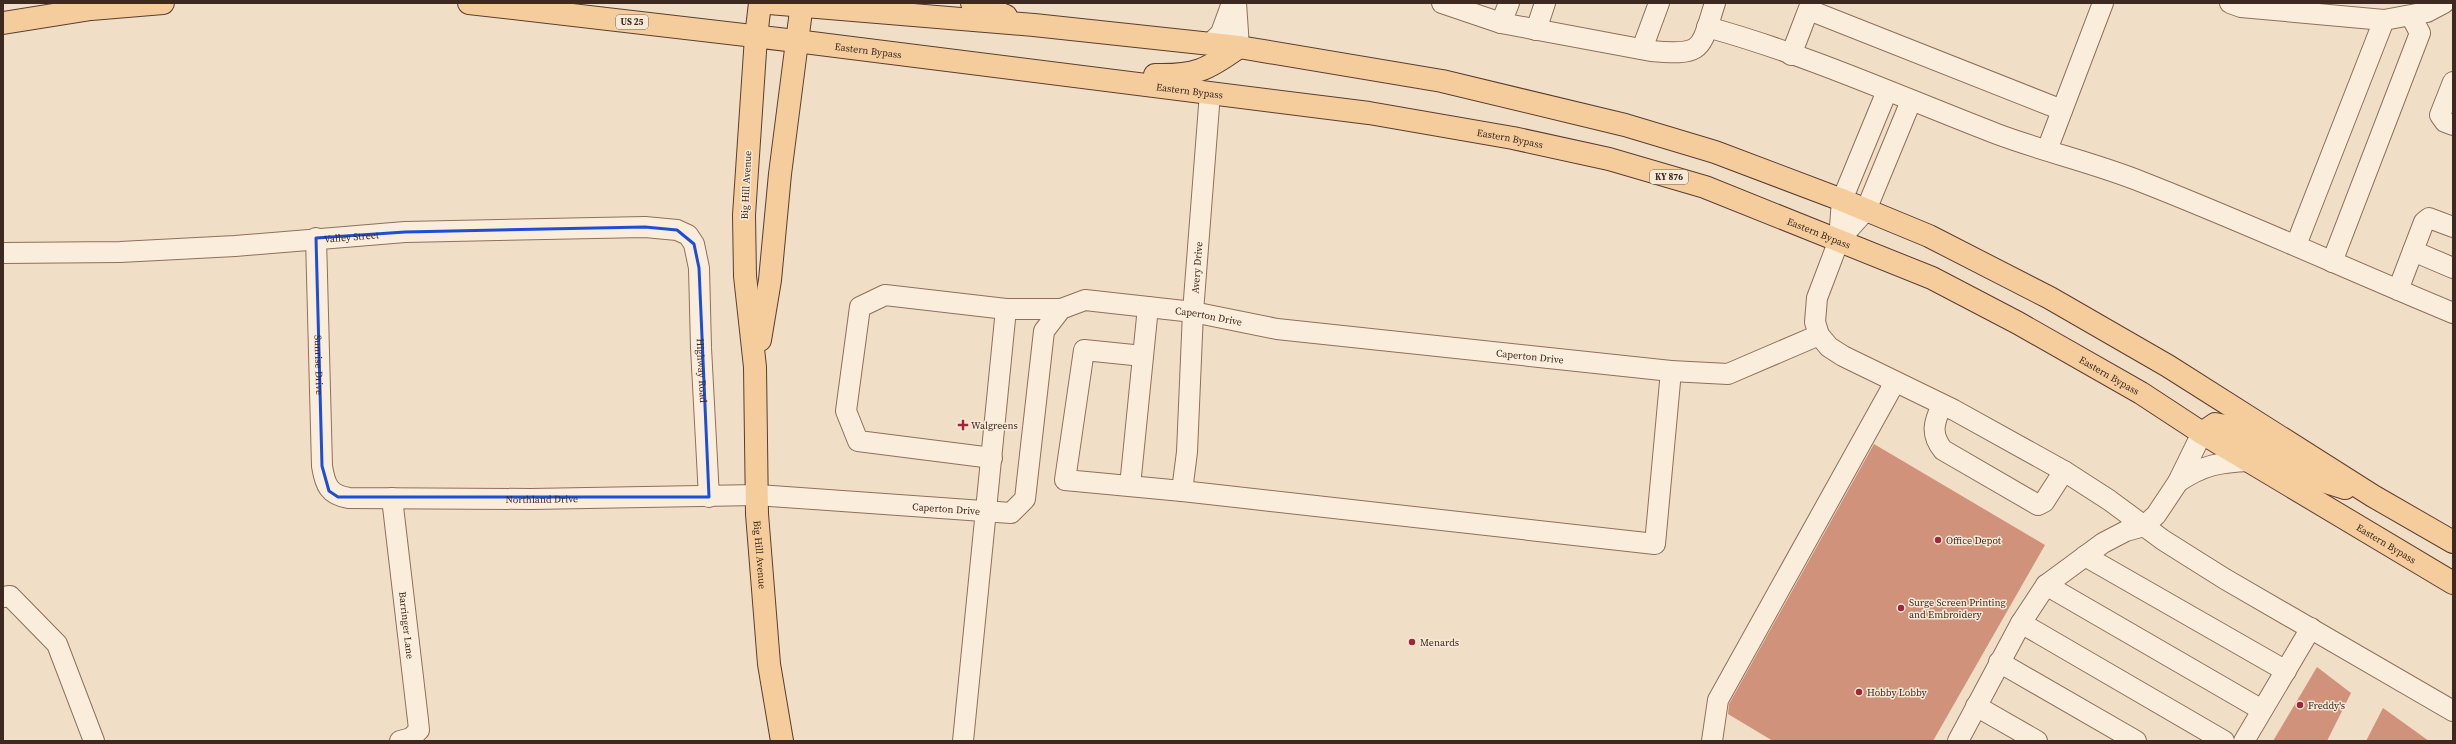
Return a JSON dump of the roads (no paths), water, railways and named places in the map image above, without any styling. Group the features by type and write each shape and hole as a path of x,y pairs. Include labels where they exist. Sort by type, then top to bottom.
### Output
{"main road":[{"path":"3,23 91,10 163,3"},
{"name":"Eastern Bypass","path":"469,3 796,41 1369,113 1513,138 1609,159 1704,187 1932,278 2018,323 2141,393 2202,433 2453,583"},
{"name":"Big Hill Avenue","path":"760,3 756,37 744,215 745,276 755,367 757,495 769,664 782,741"},
{"path":"768,3 1034,26 1239,47 1442,81 1625,125 1715,152 1842,200 1929,236 2050,298 2168,366 2373,496 2453,542"},
{"path":"972,3 1034,26"},
{"name":"Big Hill Avenue","path":"755,367 770,280 796,41 802,5"},
{"path":"1067,75 1179,76 1212,66 1239,47"},
{"path":"2202,433 2215,424 2235,428 2310,476 2373,496"}],"street":[{"path":"1210,44 1221,33 1232,3"},
{"path":"1236,3 1239,47"},
{"path":"1442,3 1502,23 1642,49 1673,53 1691,50 1704,42 1715,3"},
{"path":"1502,23 1509,3"},
{"path":"1536,30 1545,3"},
{"path":"1642,49 1659,3"},
{"path":"2047,150 2103,3"},
{"path":"2230,3 2241,7 2384,20 2426,12 2444,3"},
{"path":"1791,55 1810,6 2062,110"},
{"path":"2332,262 2420,33 2411,16"},
{"path":"2296,245 2384,20"},
{"path":"1707,27 1754,40 1911,101 2047,150 2140,181 2296,245 2332,262 2453,313"},
{"path":"2453,82 2440,115 2445,122 2453,125"},
{"path":"1887,92 1842,200 1839,240 1818,298 1815,322 1819,335 1829,347 1843,356 1998,433 2064,471 2225,579 2453,711"},
{"name":"Avery Drive","path":"1182,491 1187,452 1193,312 1210,93"},
{"path":"1839,240 1866,210 1911,101"},
{"path":"2398,290 2424,222 2429,218 2453,227"},
{"name":"Valley Street","path":"3,254 151,250 405,232 645,227 677,230 688,235 694,244"},
{"name":"Sunrise Drive","path":"316,238 320,450 324,479 329,491"},
{"name":"Highway Road","path":"694,244 699,268 702,389 709,497"},
{"path":"2413,251 2453,268"},
{"path":"992,458 858,441 846,411 860,307 885,295 1006,310 1061,309"},
{"name":"Caperton Drive","path":"757,495 1011,513 1025,498 1044,331 1061,309 1085,300 1193,312 1277,329 1670,371 1728,374 1819,335"},
{"path":"1130,486 1148,307"},
{"path":"963,741 1006,310"},
{"path":"1143,356 1084,350 1065,480 1182,491 1655,544 1670,371"},
{"path":"1712,741 1718,700 1895,382"},
{"path":"1942,405 1933,424 1938,444 1943,450 2038,505 2044,502 2064,471"},
{"path":"1958,741 2020,623 2046,585 2085,556 2126,531 2144,526 2156,515 2178,482 2202,433"},
{"path":"2178,482 2195,470 2221,462 2250,461"},
{"name":"Northland Drive","path":"329,491 338,497 349,498 709,497 757,495"},
{"name":"Barringer Lane","path":"392,498 419,730 411,738 400,741"},
{"path":"2085,556 2286,671"},
{"path":"2046,585 2262,710"},
{"path":"3,597 10,596 57,644 94,741"},
{"path":"2020,623 2224,741"},
{"path":"2244,741 2311,628"},
{"path":"1999,662 2136,741"},
{"path":"1976,706 2037,741"}],"place":[{"name":"Walgreens","path":"963,425"},
{"name":"Office Depot","path":"1938,540"},
{"name":"Surge Screen Printing and Embroidery","path":"1901,608"},
{"name":"Menards","path":"1412,642"},
{"name":"Hobby Lobby","path":"1859,692"},
{"name":"Freddy's","path":"2300,705"}]}
